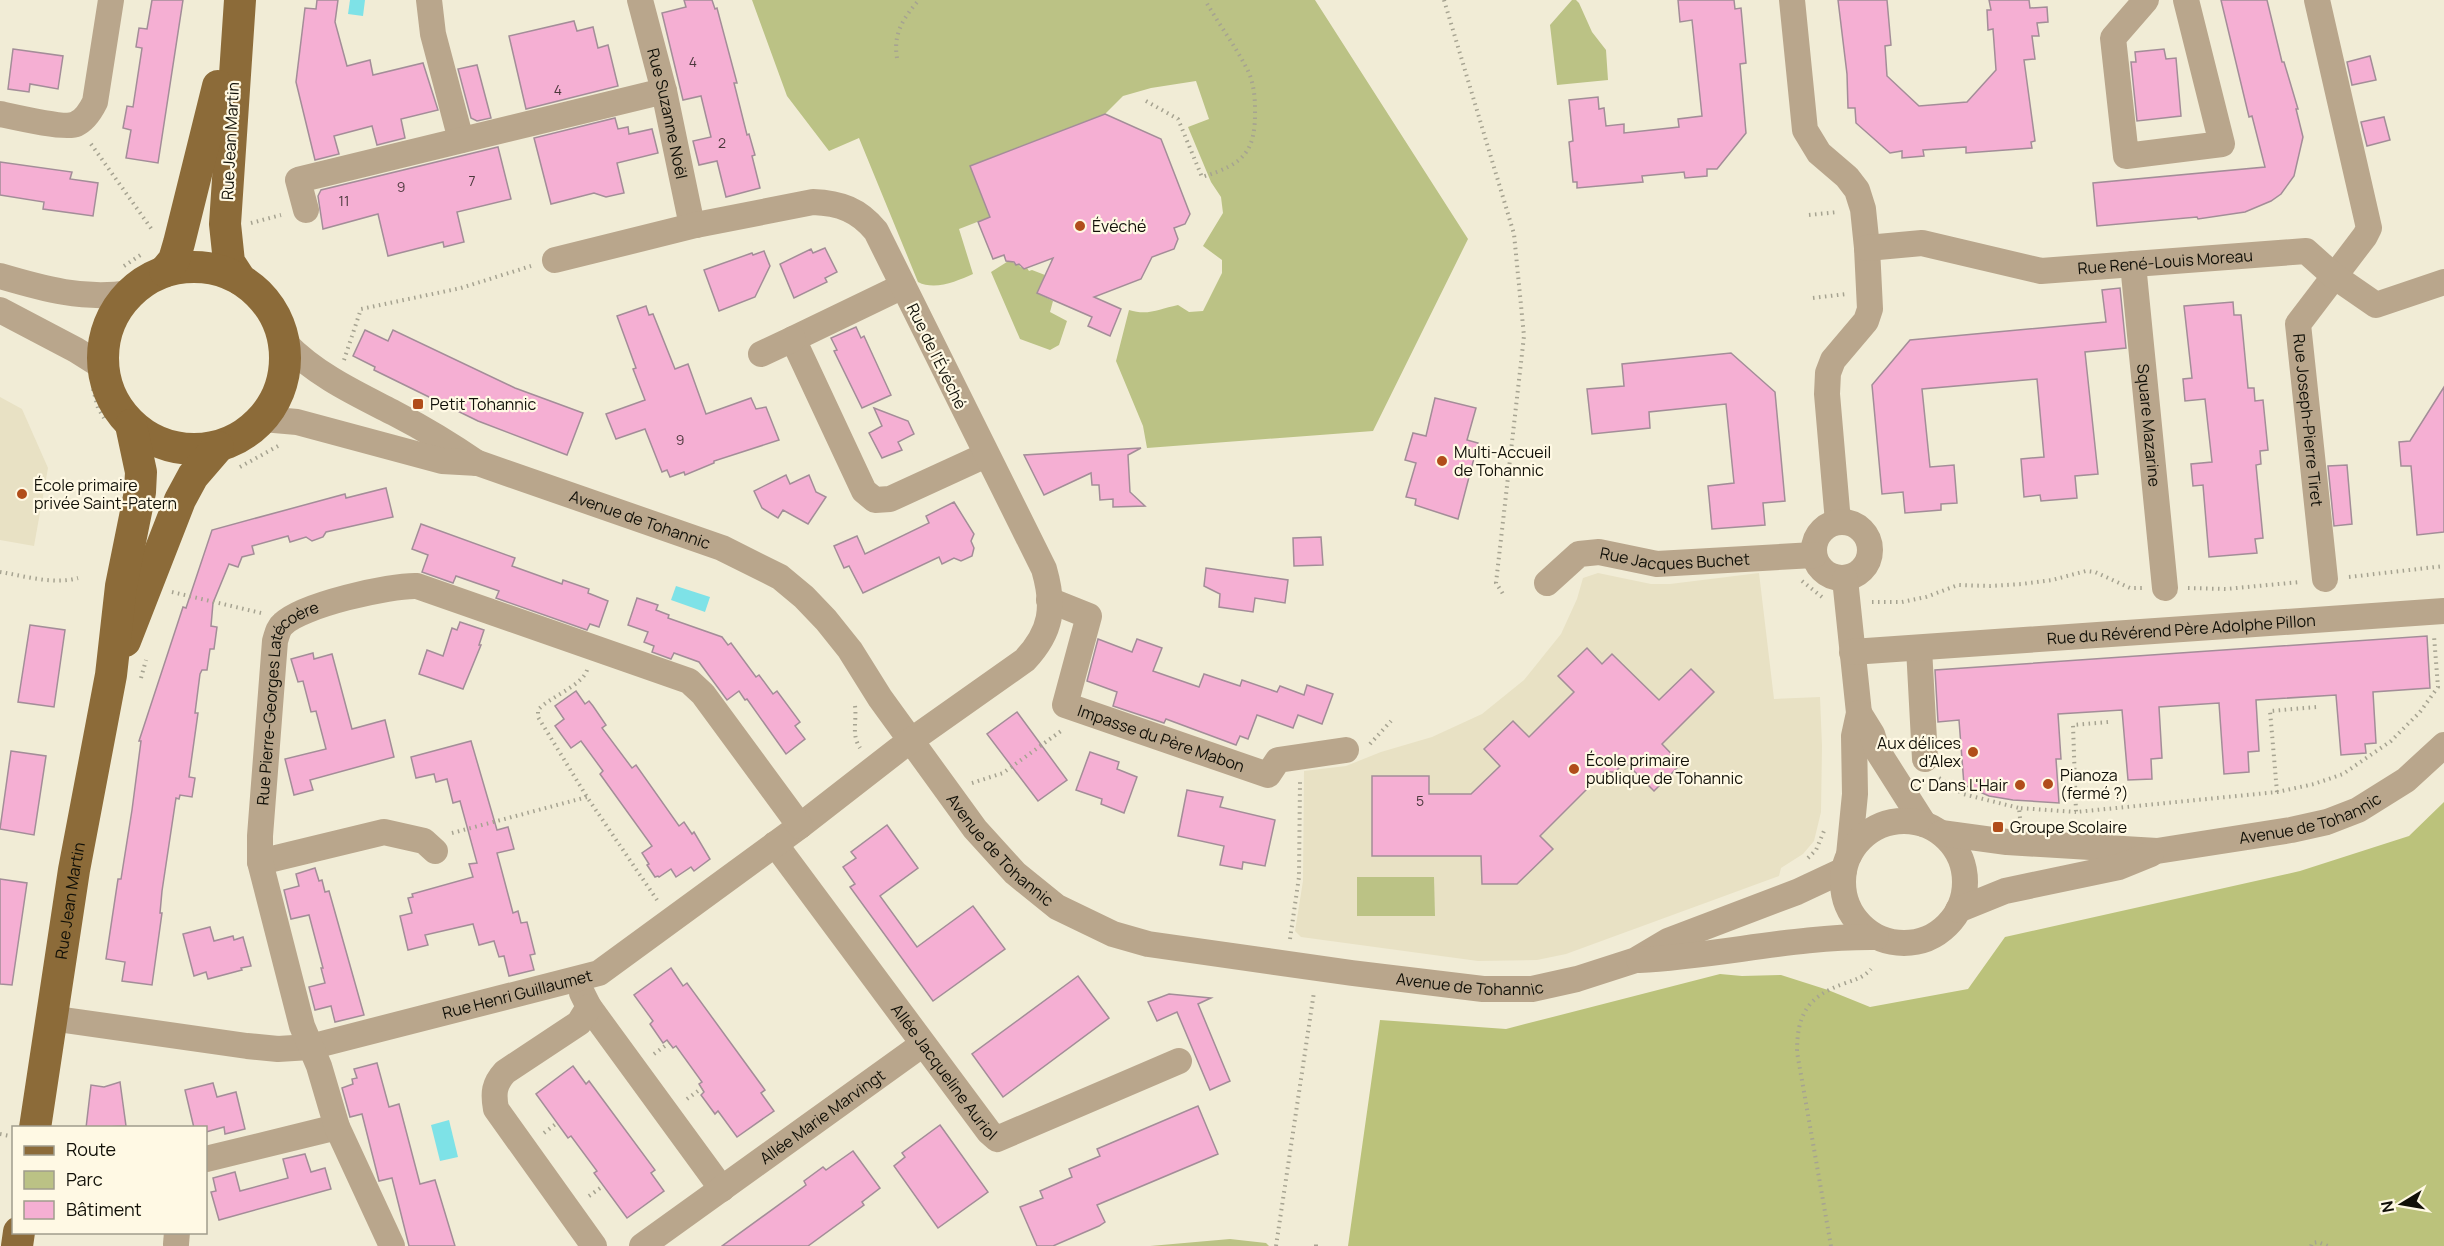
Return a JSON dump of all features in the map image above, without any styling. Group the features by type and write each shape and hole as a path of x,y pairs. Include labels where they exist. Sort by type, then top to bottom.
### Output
{"main road":[{"name":"Rue Jean Martin","path":"165,271 174,260 179,243 239,0"},
{"name":"Rue Jean Martin","path":"239,0 225,224 229,262 240,279"},
{"path":"184,267 203,267 240,279 256,291 269,306 279,324 285,343 286,363 282,383 275,402 263,419 242,436 227,458 172,447 119,424 112,398 97,374 108,327 117,309 129,293 152,276 184,267"},
{"name":"Rue Jean Martin","path":"119,424 141,472 140,492 121,586 125,678"},
{"name":"Rue Jean Martin","path":"35,1126 74,870 156,567 180,500 199,468 227,458"}],"street":[{"path":"0,114 65,126 76,124 88,113 95,102 111,0"},
{"path":"429,0 433,34 461,140"},
{"name":"Rue Suzanne Noël","path":"640,0 664,91 690,216 696,225"},
{"path":"1792,0 1804,130 1819,153 1847,177 1857,190 1863,209 1867,248 1870,309 1866,321 1833,360 1828,373 1827,394 1838,522"},
{"path":"2146,0 2113,38 2126,156 2223,144 2186,0"},
{"name":"Rue Joseph-Pierre Tiret","path":"2318,0 2369,228 2298,324 2325,579"},
{"path":"306,210 298,180 664,91"},
{"name":"Rue de l'Évéché","path":"555,260 696,225 813,202 829,202 844,206 856,212 876,231 1044,569 1049,600 1048,626 1039,644 1024,660 911,740"},
{"name":"Rue René-Louis Moreau","path":"1867,248 1922,243 2041,271 2306,251 2334,276 2376,305 2444,282"},
{"name":"Square Mazarine","path":"2133,264 2165,588"},
{"path":"0,276 91,297 129,293"},
{"path":"761,354 903,286"},
{"path":"0,310 68,346 97,374"},
{"path":"793,339 864,491 875,500 890,499 986,454"},
{"name":"Avenue de Tohannic","path":"285,343 296,355 336,383 422,428 478,463 722,548 780,577 804,597 850,650 911,740 975,828 1015,873 1056,907 1113,934 1148,944 1227,956 1483,989 1512,990 1551,985 1636,960 1674,958 1774,943 1845,936 1876,937"},
{"name":"Avenue de Tohannic","path":"263,419 308,424 442,461 478,463"},
{"path":"1838,522 1849,523 1860,528 1871,547 1864,569 1856,576 1845,579 1834,578 1825,573 1818,565 1814,555 1815,543 1820,534 1828,526 1838,522"},
{"name":"Rue Jacques Buchet","path":"1547,583 1579,554 1599,552 1657,564 1814,555"},
{"path":"1845,579 1859,713 1854,736 1855,794 1843,890 1849,909 1860,925 1876,937 1891,942 1907,943 1923,940 1937,933 1949,923 1958,910 1965,890 1963,868 1955,849 1932,829 1877,750 1872,734 1859,713"},
{"name":"Rue Pierre-Georges Latécoère","path":"392,1246 337,1127 319,1066 302,1026 260,862 275,640 282,624 300,612 321,605 402,585 417,586 689,681 696,685 800,826"},
{"name":"Impasse du Père Mabon","path":"1049,600 1089,616 1065,705 1269,775 1278,760 1357,748"},
{"name":"Rue du Révérend Père Adolphe Pillon","path":"1852,652 2438,611"},
{"path":"1919,648 1931,768"},
{"name":"Rue Henri Guillaumet","path":"50,1017 247,1046 278,1049 310,1047 599,973 776,844 911,740"},
{"name":"Avenue de Tohannic","path":"1932,829 2007,842 2157,851 2291,830 2327,822 2358,810 2406,780 2444,744"},
{"path":"1846,863 1859,840 1872,829 1889,822 1906,820 1932,829"},
{"path":"260,862 384,832 429,846"},
{"name":"Allée Jacqueline Auriol","path":"776,844 989,1132 997,1138 1179,1061"},
{"name":"Avenue de Tohannic","path":"1958,910 2005,891 2119,867 2157,851"},
{"name":"Avenue de Tohannic","path":"1636,960 1668,941 1797,892 1846,863"},
{"path":"575,979 589,1007 722,1189"},
{"path":"589,1007 579,1023 505,1072 497,1081 493,1094 496,1109 594,1246"},
{"name":"Allée Marie Marvingt","path":"642,1246 923,1044"},
{"path":"207,1159 337,1127"}],"path":[{"path":"897,58 895,44 900,27 918,0"},
{"path":"1146,101 1178,119 1202,177 1237,161 1249,149 1255,131 1255,95 1248,69 1205,0"},
{"path":"1444,0 1514,234 1524,336 1496,583 1505,597"},
{"path":"76,124 157,236"},
{"path":"336,383 361,309 461,288 520,268 555,260"},
{"path":"97,374 98,408 119,424"},
{"path":"227,458 265,452 284,445"},
{"path":"1786,556 1790,570 1826,603 1830,621 1849,619"},
{"path":"0,572 53,580 78,579"},
{"path":"166,601 173,583"},
{"path":"170,592 254,613 272,615 282,624"},
{"path":"1931,768 1963,794 2019,808 2076,812 2277,792 2314,784 2343,774 2391,741 2420,712 2438,687 2438,611"},
{"path":"594,649 585,675 538,710 542,726 671,920"},
{"path":"125,678 149,650"},
{"path":"852,698 856,716 854,732 858,745 852,752"},
{"path":"2277,792 2271,711 2317,707"},
{"path":"972,783 1003,773 1086,713"},
{"path":"1357,748 1391,721"},
{"path":"2076,812 2073,725 2108,722"},
{"path":"1290,939 1299,877 1300,772"},
{"path":"429,846 587,796"},
{"path":"2019,808 2021,828"},
{"path":"1803,863 1816,850 1827,824"},
{"path":"1831,1246 1797,1052 1797,1031 1802,1015 1810,1004 1828,990 1864,977 1871,969"},
{"path":"1276,1246 1315,986"},
{"path":"2311,1246 2312,1243 2318,1242 2328,1246"}],"shaded area":[{"name":"École primaire privée Saint-Patern","path":"0,397 22,409 48,468 34,546 0,540"},
{"name":"École primaire publique de Tohannic","path":"1598,573 1651,584 1670,584 1759,573 1774,699 1820,697 1821,812 1814,841 1803,854 1781,868 1779,876 1566,954 1537,960 1478,961 1301,937 1295,931 1303,881 1304,771 1346,766 1381,752 1432,737 1482,714 1524,680 1561,634 1577,599 1583,578"}],"green space":[{"path":"752,0 1315,0 1468,239 1373,431 1147,448 1143,426 1116,361 1129,310 1148,312 1178,305 1189,312 1203,311 1222,273 1222,260 1203,246 1223,213 1221,197 1211,182 1188,127 1209,119 1196,81 1151,88 1123,96 1105,114 970,166 990,217 959,229 973,274 946,284 925,285 918,282 859,138 829,151 787,96"},
{"path":"1572,0 1579,3 1592,32 1606,50 1608,80 1557,85 1550,25"},
{"path":"1010,260 1029,271 1045,275 1037,293 1053,301 1050,312 1067,321 1059,345 1050,350 1020,339 991,272"},
{"path":"2444,802 2444,1246 1348,1246 1380,1020 1506,1029 1720,974 1781,975 1870,1007 1968,989 2005,937 2300,871 2409,836"},
{"path":"1357,877 1434,877 1435,916 1357,916"},
{"path":"1230,1239 1266,1243 1269,1246 1150,1246"}],"water":[{"path":"350,0 365,0 363,16 348,14"},
{"path":"676,586 710,597 705,612 671,600"},
{"path":"449,1120 458,1157 440,1161 431,1125"}],"building":[{"path":"152,0 183,0 158,163 126,158 131,130 123,128 127,106 133,107 142,48 136,47 139,28 147,29"},
{"path":"317,0 338,0 335,22 347,66 370,60 373,75 423,63 438,110 401,119 405,138 377,145 372,126 334,136 339,154 315,160 296,82 305,8 316,9"},
{"path":"684,0 712,0 715,9 717,8 737,83 734,83 747,135 749,134 755,155 752,156 760,188 726,197 717,161 699,165 693,141 711,137 701,96 683,100 662,13 686,7"},
{"path":"1678,0 1734,0 1735,9 1741,8 1746,63 1740,64 1746,133 1717,169 1707,169 1707,176 1685,178 1684,172 1642,176 1643,182 1577,188 1577,182 1573,182 1569,142 1573,141 1569,100 1598,97 1599,109 1604,108 1606,126 1624,124 1624,133 1679,127 1678,119 1702,116 1692,20 1680,22"},
{"path":"1838,0 1887,0 1891,45 1885,46 1887,76 1919,106 1967,102 1996,70 1993,29 1988,30 1987,10 1991,10 1989,0 2029,0 2030,8 2047,7 2048,22 2037,23 2039,36 2032,36 2035,59 2024,60 2035,141 2031,142 2032,148 1966,153 1966,147 1923,150 1924,156 1902,158 1902,151 1890,153 1856,123 1855,108 1848,108 1847,74"},
{"path":"2221,0 2267,0 2282,62 2284,62 2298,109 2296,109 2303,137 2294,176 2281,194 2245,212 2198,219 2197,217 2097,226 2093,183 2265,167 2252,116 2249,117"},
{"path":"574,21 577,31 593,27 598,48 608,45 618,86 526,109 509,36"},
{"path":"13,49 63,56 58,89 30,84 29,92 8,89"},
{"path":"2164,49 2166,59 2176,58 2181,116 2137,121 2131,62 2136,62 2135,52"},
{"path":"2370,56 2376,80 2352,85 2347,62"},
{"path":"477,65 491,118 477,121 471,118 458,69"},
{"name":"Évéché","path":"1105,114 1161,139 1190,214 1185,224 1174,228 1178,239 1174,249 1152,257 1141,279 1094,297 1121,309 1110,336 1088,326 1092,317 1037,293 1053,258 1024,269 1019,264 1006,261 1004,255 993,259 978,222 990,217 970,166"},
{"path":"2384,117 2390,140 2367,146 2361,122"},
{"path":"615,118 618,129 628,127 629,134 652,129 658,153 617,163 624,193 606,197 594,193 551,204 534,138"},
{"path":"498,147 511,199 457,212 464,242 444,247 443,242 388,256 378,214 323,229 318,196 321,190"},
{"path":"0,162 72,172 70,179 98,183 93,216 43,209 44,202 0,195"},
{"path":"825,248 837,272 825,278 827,282 794,298 780,264 811,249 813,253"},
{"path":"764,251 770,266 755,297 719,311 704,270"},
{"path":"2120,288 2126,348 2085,352 2098,474 2075,476 2077,498 2041,501 2040,495 2024,497 2021,459 2044,457 2037,379 1922,389 1930,467 1954,465 1957,503 1941,504 1941,510 1905,513 1903,492 1882,494 1872,385 1910,340 2106,322 2102,290"},
{"path":"2233,302 2234,315 2241,315 2248,388 2254,388 2255,401 2263,400 2268,450 2260,451 2261,464 2256,465 2263,538 2255,539 2257,553 2209,557 2203,485 2193,486 2191,464 2212,462 2205,399 2185,401 2183,379 2192,378 2184,306"},
{"path":"646,306 649,315 653,314 675,369 688,364 706,414 751,398 756,409 766,407 779,440 714,461 714,463 685,475 684,472 670,477 667,470 662,472 645,429 616,439 606,414 645,400 617,316"},
{"path":"856,327 861,338 864,336 891,395 862,408 834,351 837,350 831,338"},
{"path":"365,330 388,341 393,330 515,388 583,413 567,455 478,421 374,370 375,367 353,356"},
{"path":"1731,353 1775,392 1785,501 1763,503 1765,525 1712,529 1708,486 1734,483 1726,404 1649,412 1650,428 1592,434 1587,389 1624,386 1622,364"},
{"path":"2444,387 2444,532 2417,535 2411,466 2401,466 2399,442 2410,441"},
{"name":"Multi-Accueil de Tohannic","path":"1435,398 1476,408 1467,440 1478,443 1458,519 1415,505 1416,499 1406,497 1416,463 1405,460 1413,433 1426,436"},
{"path":"874,408 908,421 914,434 898,442 902,450 882,458 869,433 882,426"},
{"path":"1141,448 1128,455 1130,492 1145,506 1113,507 1113,499 1100,500 1099,485 1092,485 1091,473 1044,495 1024,455"},
{"path":"2347,465 2352,524 2334,526 2328,466"},
{"path":"786,475 790,484 809,475 816,492 826,497 808,524 783,510 778,518 762,508 754,491"},
{"path":"386,488 393,517 326,532 323,537 312,541 306,537 290,542 288,536 252,546 254,554 242,557 238,567 229,564 213,603 211,626 217,627 214,649 210,649 207,670 202,670 200,674 195,713 198,713 189,777 195,778 192,797 180,795 179,799 176,798 162,891 160,913 162,913 152,985 122,981 125,962 106,959 118,879 121,879 132,810 141,741 139,741 183,607 186,608 212,530 345,494 346,498"},
{"path":"954,502 974,534 971,541 974,548 972,556 961,561 954,558 942,564 939,557 863,593 849,566 844,568 834,546 857,536 865,554 929,523 926,516"},
{"path":"421,524 515,558 512,566 562,584 563,580 589,589 588,593 608,601 599,627 590,624 587,630 496,598 499,591 456,576 453,583 422,572 428,555 412,549"},
{"path":"1321,537 1323,565 1294,566 1293,538"},
{"path":"1206,568 1288,580 1285,603 1255,598 1253,612 1219,607 1220,594 1204,586"},
{"path":"637,598 658,605 656,610 669,615 668,618 722,637 728,645 731,643 756,677 759,675 773,694 777,691 800,722 795,726 805,739 786,754 739,691 727,700 699,662 674,653 671,659 652,652 654,646 644,642 648,632 628,625"},
{"path":"460,622 484,630 479,645 481,645 463,689 419,674 427,650 443,656 452,628 457,630"},
{"path":"30,625 65,630 54,707 18,702"},
{"path":"2427,636 2430,688 2373,692 2376,743 2365,744 2366,753 2341,755 2336,695 2256,700 2259,751 2248,752 2249,772 2224,774 2219,703 2159,707 2162,758 2151,759 2152,779 2128,780 2122,710 2058,714 2061,759 2056,759 2059,803 2013,800 1989,796 1964,785 1959,720 1938,722 1935,670"},
{"path":"1098,639 1132,652 1137,639 1162,648 1153,671 1199,687 1204,674 1240,686 1242,680 1277,692 1280,686 1304,695 1307,685 1333,694 1322,724 1298,715 1293,728 1257,715 1248,739 1240,736 1236,745 1166,719 1164,723 1113,706 1117,692 1087,681"},
{"path":"1587,648 1602,664 1612,654 1659,700 1691,669 1714,692 1662,744 1681,764 1654,791 1625,762 1615,772 1604,772 1540,836 1553,849 1517,884 1482,884 1481,856 1372,856 1372,776 1429,776 1429,794 1471,794 1500,766 1484,749 1513,721 1529,737 1574,692 1558,676"},
{"path":"313,653 314,659 332,654 352,729 385,720 394,757 310,780 313,790 294,795 285,759 326,749 316,711 311,712 303,681 298,682 291,659"},
{"path":"576,691 585,704 589,701 593,706 606,725 602,728 632,768 636,765 679,826 684,822 692,834 694,832 710,859 694,871 691,867 676,877 671,869 655,877 642,853 652,846 600,774 603,771 581,741 571,748 555,726 564,719 555,706"},
{"path":"1017,712 1067,780 1038,801 987,734"},
{"path":"471,741 497,830 508,827 514,849 497,853 513,913 518,911 521,923 527,922 535,954 530,955 534,970 509,976 504,956 499,957 494,941 479,945 473,924 425,935 428,945 408,950 400,916 412,913 408,898 413,897 412,894 473,877 469,864 477,863 460,801 453,803 447,779 436,782 434,774 416,778 411,757"},
{"path":"11,751 46,756 34,835 0,829"},
{"path":"1090,752 1119,762 1117,769 1137,777 1124,813 1101,804 1102,799 1076,790"},
{"path":"1187,790 1223,797 1220,807 1275,820 1265,866 1243,862 1242,869 1220,865 1224,846 1178,836"},
{"path":"887,825 918,868 880,896 917,947 973,906 1005,949 933,1001 850,887 855,884 843,867 856,858 851,852"},
{"path":"315,868 319,881 322,880 325,892 329,891 364,1015 335,1022 331,1006 315,1010 309,987 325,983 321,968 323,968 309,915 291,919 284,890 299,886 296,874"},
{"path":"0,879 27,883 12,985 0,984"},
{"path":"210,927 214,941 233,936 234,940 243,937 251,966 208,979 206,972 194,976 183,934"},
{"path":"671,968 683,986 687,983 765,1090 761,1093 774,1111 737,1137 718,1111 715,1114 701,1095 704,1092 699,1084 702,1082 676,1046 673,1048 667,1040 663,1043 650,1024 653,1021 634,995"},
{"path":"1078,976 1109,1018 1003,1097 972,1054"},
{"path":"1169,994 1211,998 1198,1004 1230,1081 1210,1090 1177,1012 1157,1021 1148,1002"},
{"path":"377,1063 389,1107 399,1104 420,1184 435,1180 455,1246 409,1246 392,1178 379,1181 362,1114 350,1117 342,1088 353,1084 352,1079 357,1078 354,1069"},
{"path":"573,1066 586,1084 589,1081 655,1170 651,1173 664,1191 627,1218 594,1173 597,1171 571,1136 568,1138 536,1094"},
{"path":"120,1082 126,1126 86,1126 91,1085 104,1087"},
{"path":"213,1083 217,1097 236,1092 245,1129 225,1134 224,1127 207,1132 207,1126 194,1126 185,1090"},
{"path":"1198,1106 1218,1154 1097,1205 1105,1222 1099,1226 1053,1246 1037,1246 1020,1207 1043,1198 1040,1191 1072,1177 1069,1169 1100,1156 1097,1149"},
{"path":"940,1125 988,1192 938,1228 894,1166 905,1157 902,1153"},
{"path":"853,1151 880,1188 862,1202 864,1205 808,1246 722,1246 806,1185 804,1181 823,1167 826,1170"},
{"path":"305,1154 311,1172 325,1168 331,1189 219,1220 211,1192 216,1191 213,1178 235,1172 240,1191 288,1178 283,1159"}],"place":[{"name":"Évéché","path":"1080,226"},
{"name":"Petit Tohannic","path":"418,404"},
{"name":"Multi-Accueil de Tohannic","path":"1442,461"},
{"name":"École primaire privée Saint-Patern","path":"22,494"},
{"name":"Aux délices d'Alex","path":"1973,752"},
{"name":"École primaire publique de Tohannic","path":"1574,769"},
{"name":"Pianoza (fermé ?)","path":"2048,784"},
{"name":"C' Dans L'Hair","path":"2020,785"},
{"name":"Groupe Scolaire","path":"1998,827"}]}
